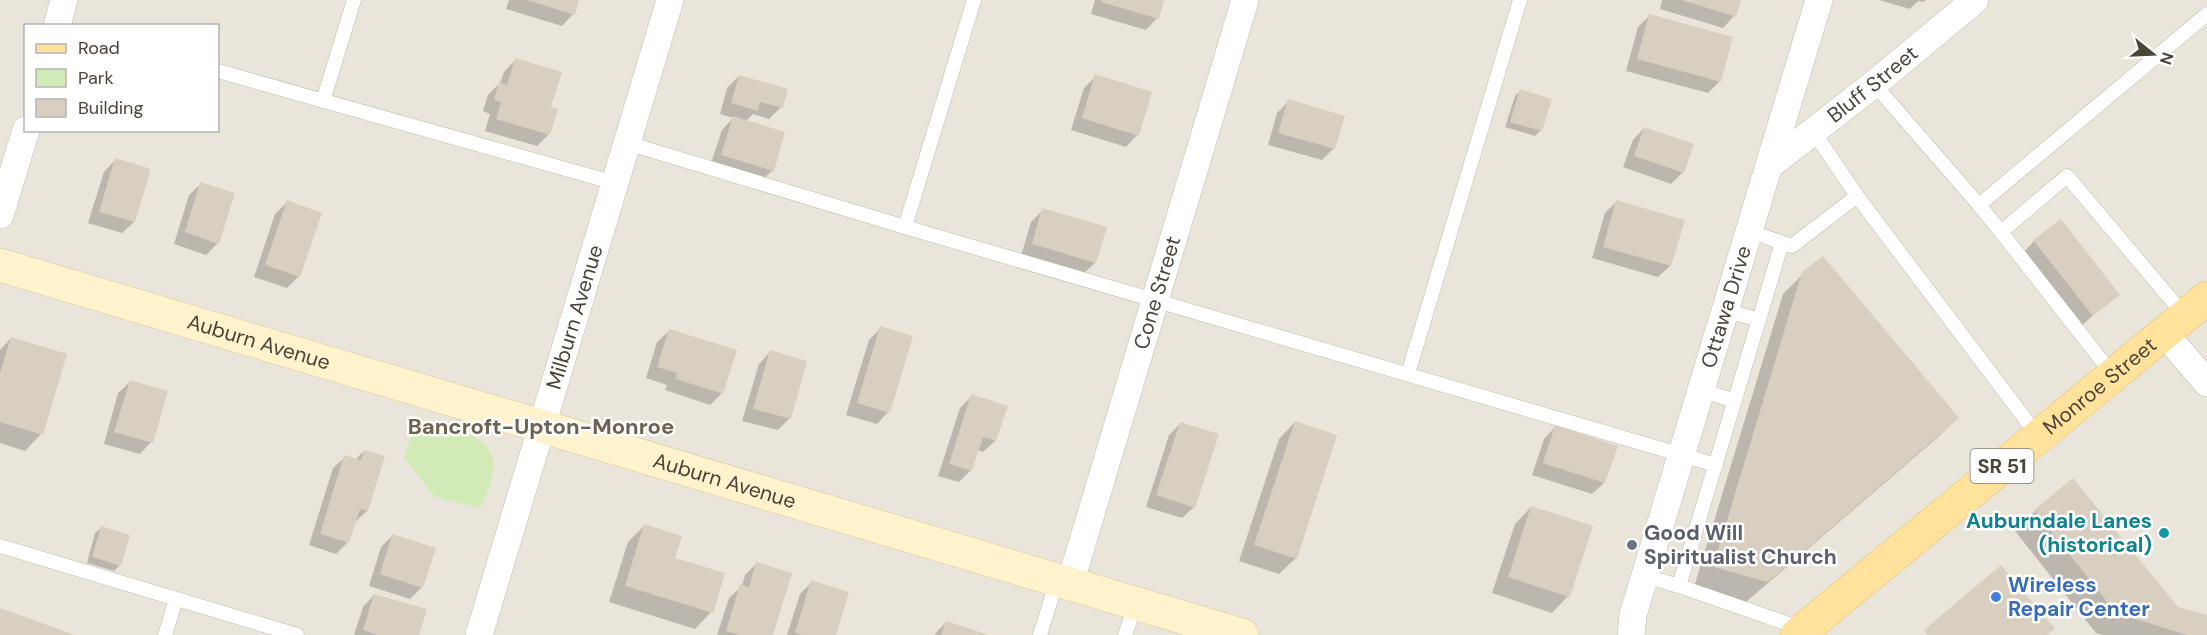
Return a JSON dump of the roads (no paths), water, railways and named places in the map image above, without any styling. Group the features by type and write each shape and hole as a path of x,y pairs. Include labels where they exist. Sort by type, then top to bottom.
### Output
{"main road":[{"name":"Monroe Street","path":"1800,632 2185,316"}],"street":[{"path":"57,24 64,0"},
{"name":"Milburn Avenue","path":"479,635 670,0"},
{"name":"Cone Street","path":"1063,582 1155,300 1245,0"},
{"name":"Ottawa Drive","path":"1628,628 1819,0"},
{"name":"Bluff Street","path":"1769,166 1874,84 1975,0"},
{"path":"0,215 25,132"},
{"name":"Auburn Avenue","path":"0,265 1242,635"},
{"path":"2185,316 2207,383"}],"lane":[{"path":"324,100 354,0"},
{"path":"905,227 974,0"},
{"path":"1408,374 1520,0"},
{"path":"1979,205 2207,14"},
{"path":"219,71 615,183"},
{"path":"1874,84 1979,205 2113,375"},
{"path":"1813,131 1857,196 2038,436"},
{"path":"627,143 1716,465"},
{"path":"2001,232 2067,176 2185,316"},
{"path":"1749,231 1792,246 1857,196"},
{"path":"1679,586 1782,243"},
{"path":"1725,310 1759,320"},
{"path":"1701,390 1735,401"},
{"path":"0,546 297,635"},
{"path":"1645,576 1679,586 1800,632"},
{"path":"1040,635 1063,582"},
{"path":"165,635 176,599"},
{"path":"1125,635 1136,603"}],"place":[{"name":"Auburndale Lanes (historical)","path":"2164,533"},
{"name":"Good Will Spiritualist Church","path":"1632,545"},
{"name":"Wireless Repair Center","path":"1996,597"}],"district":[{"name":"Bancroft-Upton-Monroe","path":"541,426"}]}
